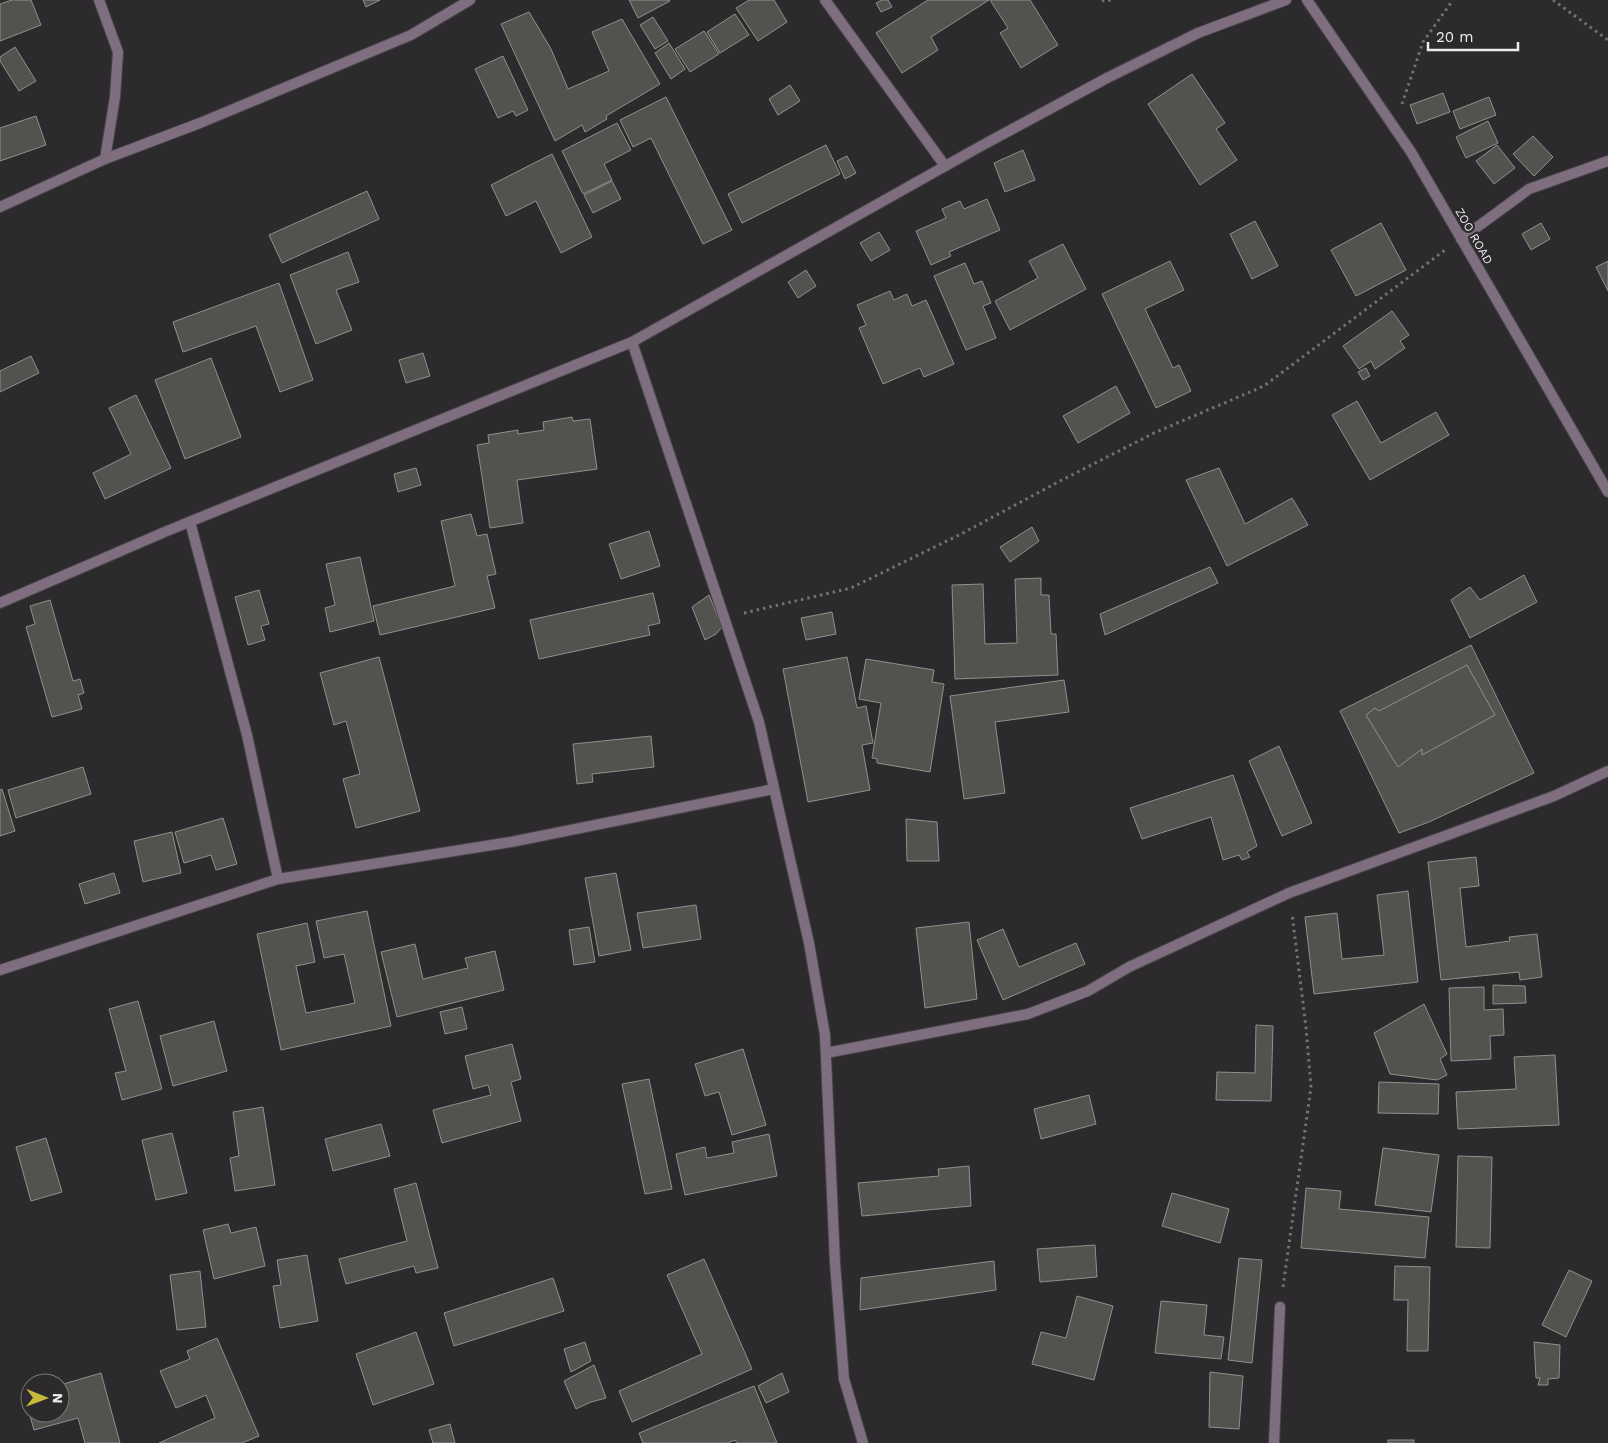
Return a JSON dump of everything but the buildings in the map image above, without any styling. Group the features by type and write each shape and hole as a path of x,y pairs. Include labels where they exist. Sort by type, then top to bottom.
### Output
{"street":[{"path":"99,0 118,52 115,97 105,159"},
{"path":"0,207 105,159 200,122 411,34 470,0"},
{"path":"825,0 945,166"},
{"path":"0,603 190,522 632,342 945,166 1107,78 1198,33 1286,0"},
{"name":"ZOO ROAD","path":"1307,0 1412,152 1608,492"},
{"path":"1461,239 1530,189 1608,161"},
{"path":"632,342 759,722 810,942 825,1036 835,1263 844,1379 863,1443"},
{"path":"190,522 247,734 278,879"},
{"path":"826,1053 1028,1014 1088,991 1129,967 1289,893 1554,796 1608,771"},
{"path":"0,970 278,879 511,842 774,789"},
{"path":"1274,1443 1280,1307"}],"path":[{"path":"1102,0 1110,0"},
{"path":"1394,126 1423,42 1453,0"},
{"path":"1553,0 1608,40"},
{"path":"724,617 851,588 961,534 1154,433 1264,386 1461,239"},
{"path":"1280,1307 1311,1087 1306,1027 1289,893"}]}
